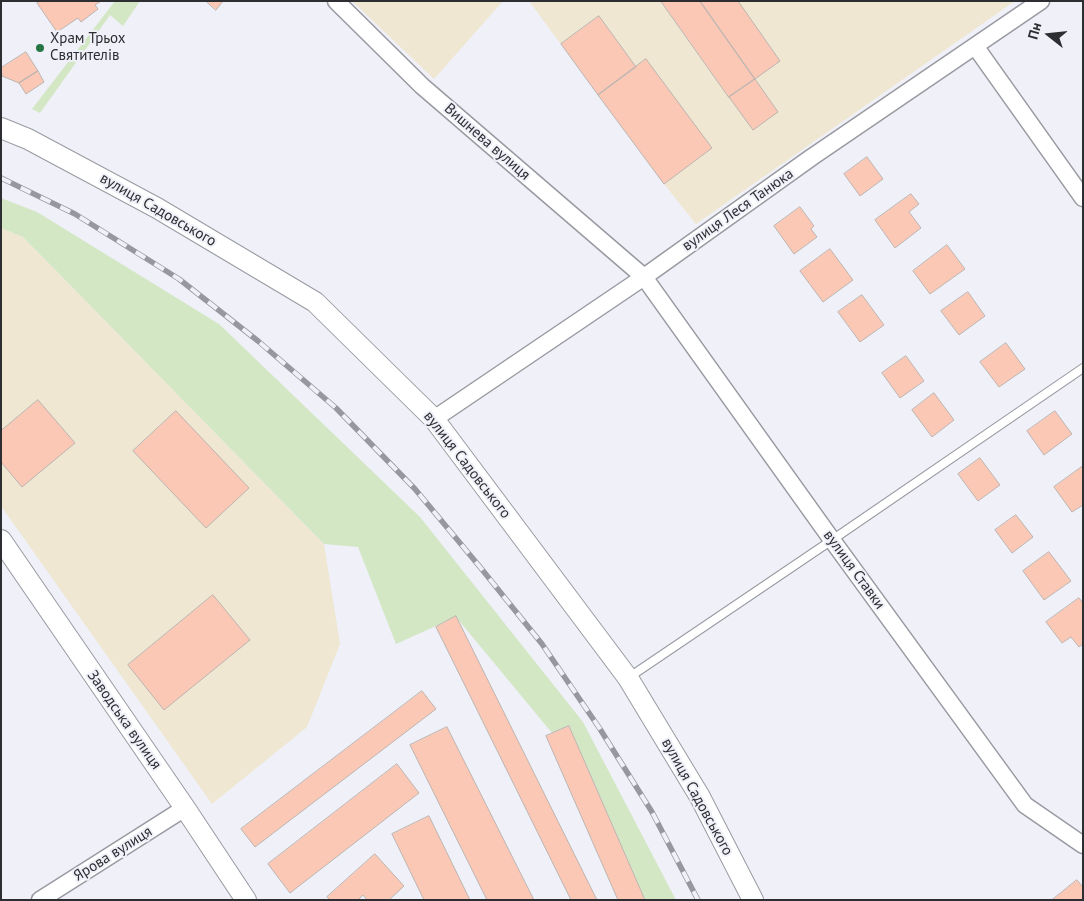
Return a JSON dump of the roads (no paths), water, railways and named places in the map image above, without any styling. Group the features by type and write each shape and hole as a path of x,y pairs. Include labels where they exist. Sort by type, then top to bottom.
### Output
{"street":[{"name":"Вишнева вулиця","path":"336,1 422,86 644,277"},
{"name":"вулиця Леся Танюка","path":"434,419 644,277 812,157 1041,1"},
{"path":"975,46 1083,198"},
{"name":"вулиця Садовського","path":"1,128 28,139 157,208 314,302 434,419 628,678 700,797 753,900"},
{"name":"вулиця Ставки","path":"644,277 1025,805 1083,845"},
{"name":"Заводська вулиця","path":"1,540 246,900"},
{"name":"Ярова вулиця","path":"40,900 185,808"}],"lane":[{"path":"628,678 1083,368"}],"railway":[{"path":"1,178 75,214 179,279 258,341 336,408 415,489 542,644 600,729 652,812 698,900"}],"place":[{"name":"Храм Трьох Святителів","path":"40,48"}]}
